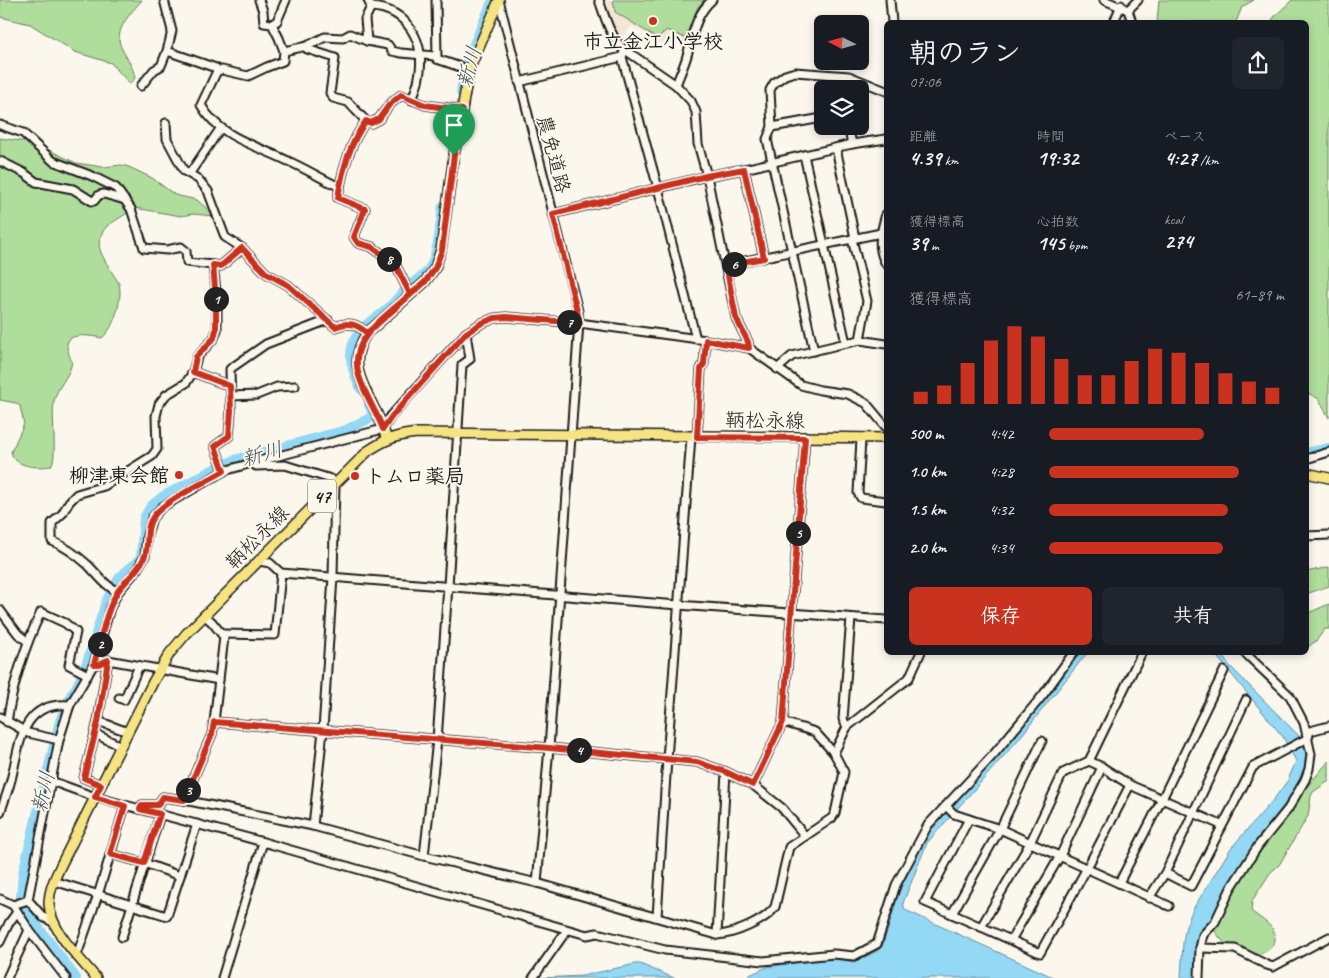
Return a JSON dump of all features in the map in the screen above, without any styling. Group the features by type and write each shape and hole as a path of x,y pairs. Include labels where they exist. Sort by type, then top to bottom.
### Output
{"main road":[{"path":"387,439 377,412 359,378 356,366 357,354 361,342 367,333 425,282 435,268 442,250 457,110 465,69 499,0"},
{"name":"鞆松永線","path":"53,922 50,904 54,881 160,669 170,653 335,483 368,451 387,439 403,434 418,433 884,438"},
{"path":"1309,474 1329,478"},
{"path":"53,922 96,978"}],"street":[{"path":"141,86 154,70 161,66 167,51 172,31 164,0"},
{"path":"259,0 263,11 264,23 272,24 277,21 286,0"},
{"path":"436,0 438,59"},
{"name":"農免道路","path":"499,0 580,323 549,748 537,883"},
{"path":"599,0 614,39 676,85 691,101 696,112 698,144 726,265 736,318 749,348"},
{"path":"676,85 686,59 695,24 700,14 712,0"},
{"path":"890,0 892,20"},
{"path":"1104,0 1128,10 1131,20"},
{"path":"1128,10 1138,0"},
{"path":"367,41 365,19 369,4 394,12 408,25 419,44 420,55 419,77 412,100"},
{"path":"1115,20 1121,6"},
{"path":"272,24 284,51 283,61 267,66 248,76 222,70 217,72 201,105 208,118 220,129 340,187"},
{"path":"284,51 307,46 325,37 343,38 350,34 367,41 388,45 392,51 435,56 438,59 465,69"},
{"path":"307,46 307,49 335,58 330,93 333,98 348,102 366,121 371,123 379,119 389,105 401,95 425,105 457,110"},
{"path":"625,49 622,57 658,188 696,339"},
{"path":"167,51 216,68 217,72"},
{"path":"519,82 622,57"},
{"path":"814,351 767,139 772,128 770,90 778,79 796,72 849,76 857,80"},
{"path":"869,85 884,90"},
{"path":"772,128 814,120"},
{"path":"366,121 356,135 338,198 365,209 354,237 358,243 372,247 395,264 410,294"},
{"path":"166,123 167,138 184,171 198,179 208,191 224,237 242,248 266,273 288,285 335,327 344,323 360,326 367,333"},
{"path":"0,125 23,133 53,161 92,176 116,188 131,209 144,248 167,250 181,247 186,252 187,262 221,266 242,248"},
{"path":"190,174 220,129"},
{"path":"850,135 852,144"},
{"path":"553,214 706,176 852,144 884,139"},
{"path":"836,148 867,301 860,340"},
{"path":"804,155 846,342"},
{"path":"0,161 24,173 36,182 73,189 92,201 98,195 104,194 125,200"},
{"path":"744,169 764,258"},
{"path":"884,222 879,244 884,260"},
{"path":"726,265 881,233"},
{"path":"118,592 109,587 88,565 65,547 52,541 52,523 62,514 69,502 77,494 104,486 152,456 157,449 156,416 159,404 166,395 186,383 193,372 196,357 214,338 216,330 216,299 213,265"},
{"path":"28,900 59,740 70,705 94,664 110,608 118,592 146,556 147,535 152,518 162,507 224,471 383,429 392,416 466,333 488,321 506,317 580,323 706,340 749,348 801,385 848,394 866,403 884,426"},
{"path":"224,471 215,446 229,436 230,369 266,344 328,320"},
{"path":"424,856 436,740 448,586 462,365 470,359 466,333"},
{"path":"658,917 678,605 701,369 704,364 706,340"},
{"path":"777,369 792,356 846,342 860,340 884,344"},
{"path":"193,372 230,386"},
{"path":"231,396 257,394 277,387 295,386"},
{"path":"753,785 783,722 805,438"},
{"path":"861,439 858,493 861,498 884,500"},
{"path":"1309,457 1329,452"},
{"path":"255,462 256,466 285,465 331,479 335,483 333,577 323,730 313,826"},
{"path":"1309,536 1329,535"},
{"path":"259,561 270,563 281,573 884,620"},
{"path":"222,634 275,636 281,573"},
{"path":"0,610 18,634 27,641"},
{"path":"7,722 11,696 27,641 41,612 65,623 76,632 69,665 88,675"},
{"path":"184,800 212,734 224,636 204,616"},
{"path":"847,727 843,719 851,618"},
{"path":"834,753 847,727 909,678 919,655"},
{"path":"51,781 125,806 263,842 587,935 597,933 665,950 763,961 834,954 854,956 877,944 896,885 928,824 950,810 1043,695 1072,655"},
{"path":"981,927 1030,843 1063,773 1089,761 1141,655"},
{"path":"1199,978 1200,948 1204,935 1215,922 1231,888 1258,846 1288,809 1305,780 1309,768 1311,754 1308,738 1304,724 1290,696 1276,685 1247,655"},
{"path":"94,664 108,660 219,680"},
{"path":"101,785 84,778 98,722 108,660"},
{"path":"119,698 124,700 139,666"},
{"path":"1119,883 1224,671"},
{"path":"1149,898 1165,872 1246,700"},
{"path":"0,813 3,795 23,730 30,719 41,709 60,704 70,705"},
{"path":"0,717 28,733 59,740"},
{"path":"98,722 128,732"},
{"path":"214,722 549,748 697,762 726,772 753,785 782,808 805,836"},
{"path":"140,809 142,805 158,805 163,797 313,826 424,856 537,883 717,935 737,931 771,913 775,907 789,847 823,826 835,813 844,772 834,753 815,732 783,722"},
{"path":"1165,872 1191,886 1221,825 1253,767 1308,738 1310,731 1329,726"},
{"path":"95,734 121,746"},
{"path":"952,914 1000,830 1042,741"},
{"path":"1089,761 1130,785 1192,814 1221,825"},
{"path":"1011,940 1060,856 1102,767"},
{"path":"717,935 726,772"},
{"path":"969,819 925,902 1040,953 1130,785"},
{"path":"77,955 98,895 125,806"},
{"path":"950,810 1060,856 1169,906"},
{"path":"122,937 160,814"},
{"path":"54,881 167,916 197,824"},
{"path":"222,978 263,842"},
{"path":"110,854 144,863 180,876"},
{"path":"0,899 15,907 29,930 66,978"},
{"path":"0,942 15,907 28,900"},
{"path":"28,900 43,918 53,922"},
{"path":"7,978 29,930"},
{"path":"533,978 567,930"},
{"path":"1200,948 1235,949 1272,966 1329,937"}],"shaded area":[{"name":"市立金江小学校","path":"607,0 708,0 701,7 687,43 670,35 663,44 632,26 621,40 610,19"}],"green space":[{"path":"0,0 142,0 124,23 119,36 122,49 135,78 130,84 111,63 75,52 30,24 0,17"},
{"name":"市立金江小学校","path":"613,0 704,0 698,7 685,38 667,30 657,38 615,12"},
{"path":"1159,0 1254,0 1242,7 1237,20 1157,20"},
{"path":"1292,0 1329,0 1329,418 1319,399 1309,394 1309,20 1272,20"},
{"path":"0,138 28,142 76,163 103,167 121,165 129,167 152,178 175,195 197,200 213,216 194,214 181,216 135,208 107,226 102,233 99,245 100,250 119,284 119,305 114,321 102,338 78,336 73,337 67,344 71,364 70,370 54,401 54,454 51,466 28,466 13,457 11,452 24,424 20,406 16,403 0,400"},
{"path":"1329,567 1329,586 1309,593 1309,571"},
{"path":"1329,604 1329,629 1325,629 1316,641 1309,646 1309,613"},
{"path":"1329,761 1329,781 1313,792 1308,816 1279,865 1270,873 1252,901 1251,911 1273,929 1272,945 1268,950 1256,954 1234,950 1214,930 1220,911 1297,798"}],"water":[{"path":"1078,655 1085,655 1018,740 927,843 903,903 905,910 1055,978 743,978 767,967 828,958 855,962 882,947 896,899 924,838 997,756"},
{"path":"1216,655 1222,655 1229,665 1299,736 1307,752 1306,762 1301,778 1285,804 1255,842 1219,902 1210,923 1198,942 1197,978 1181,978 1183,942 1186,926 1193,909 1231,848 1288,780 1296,761 1283,737"},
{"path":"640,964 674,978 542,978 582,976"}],"waterway":[{"name":"新川","path":"461,93 465,65 493,0"},
{"name":"新川","path":"361,389 352,365 351,357 354,341 365,326 384,312 430,267 436,250 443,206"},
{"name":"新川","path":"76,978 27,912 21,897 23,873 60,721 85,669 106,602 120,577 141,558 144,518 151,506 162,497 218,467 238,459 346,430 374,416 369,405"},
{"path":"1309,452 1329,448"}],"place":[{"name":"市立金江小学校","path":"653,21"},
{"name":"柳津東会館","path":"179,475"},
{"name":"トムロ薬局","path":"355,476"}],"route":[{"path":"454,155 442,250 435,268 425,282 410,294 367,333 360,326 344,323 335,327 288,285 266,273 242,248 221,266 213,265 216,330 214,338 196,357 193,372 230,386 229,436 215,446 224,471 162,507 152,518 147,535 146,556 118,592 110,608 94,664 108,660 98,722 84,778 101,785 95,797 125,806 110,854 144,863 160,814 140,809 142,805 158,805 163,797 184,800 212,734 214,722 549,748 697,762 726,772 753,785 783,722 805,438 697,437 701,369 704,364 706,340 749,348 736,318 726,265 764,258 744,169 706,176 553,214 580,323 506,317 495,318 482,323 466,333 392,416 383,429 377,412 359,378 356,366 357,354 361,342 367,333 395,309 410,294 395,264 372,247 358,243 354,237 365,209 338,198 341,180 356,135 366,121 371,123 379,119 389,105 401,95 425,105 462,110 454,155"}]}
